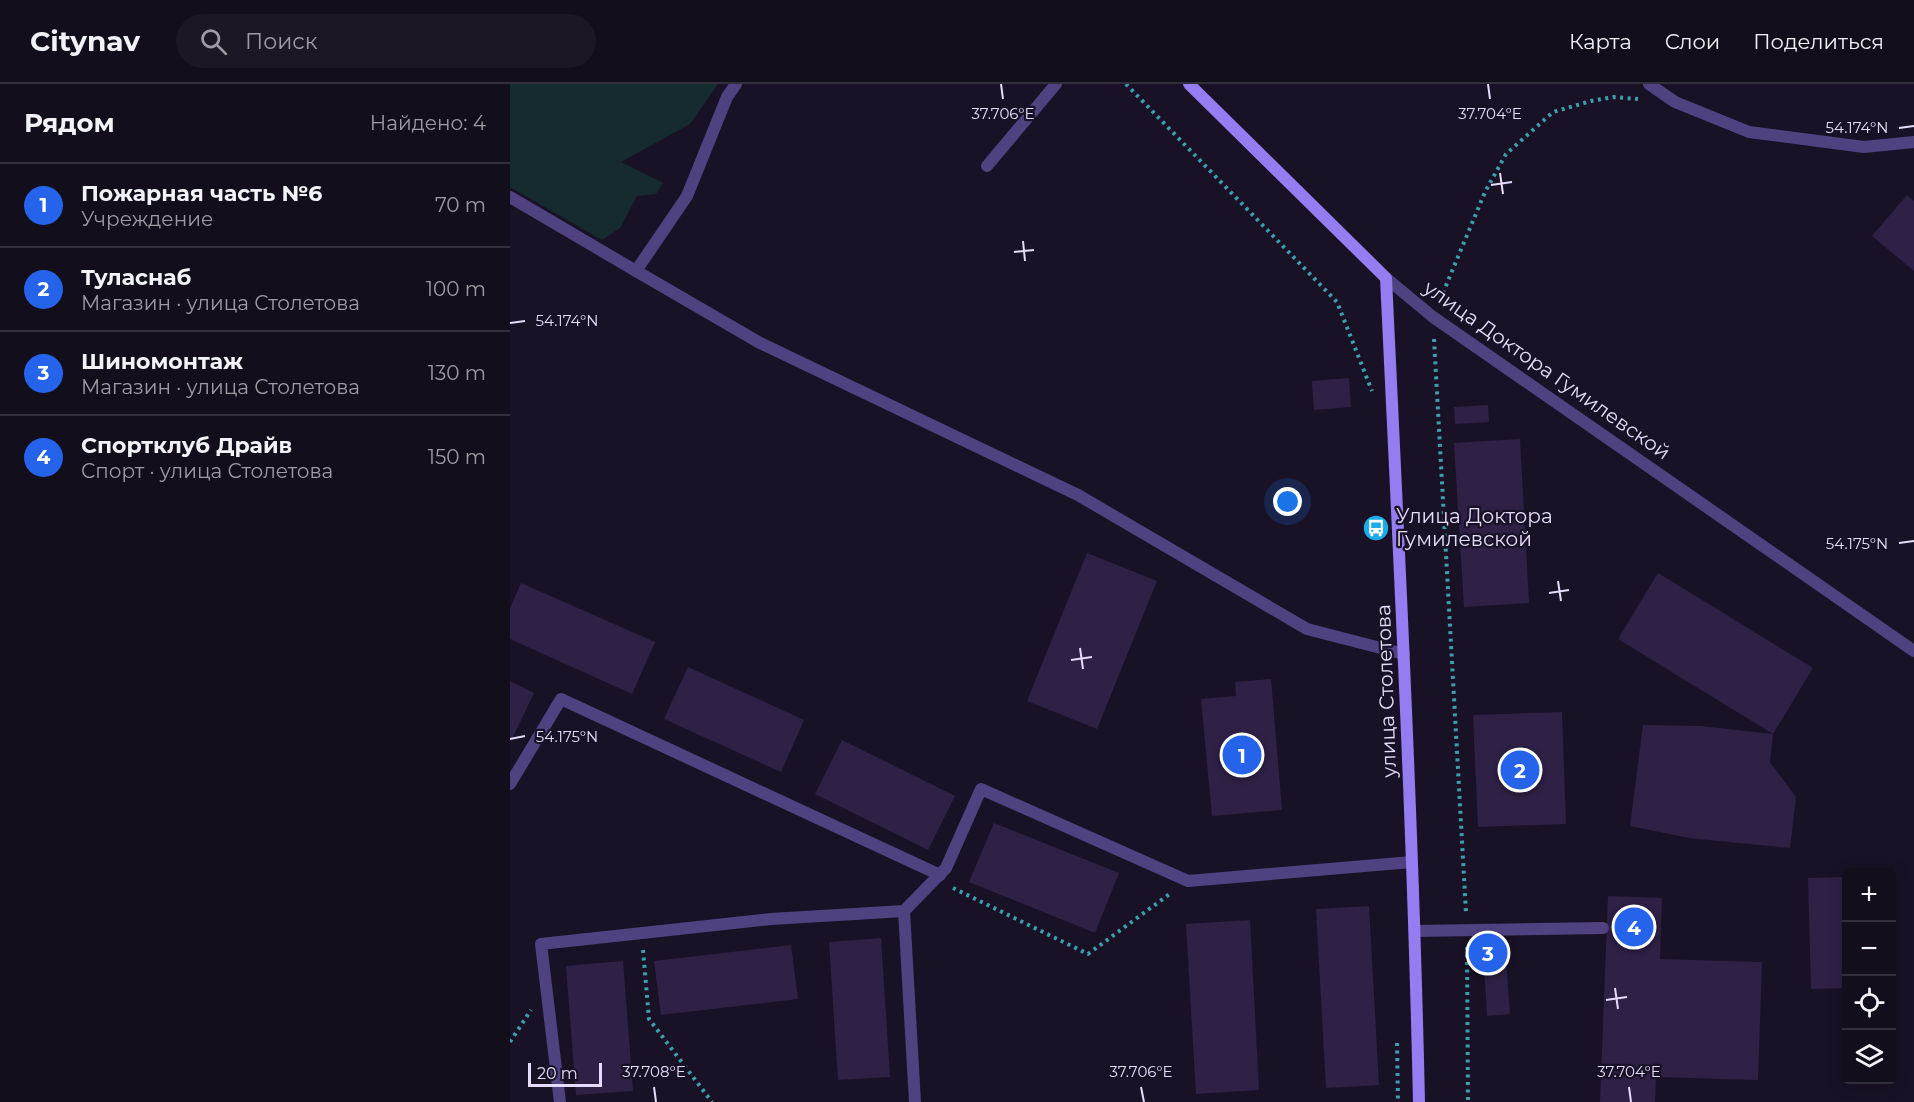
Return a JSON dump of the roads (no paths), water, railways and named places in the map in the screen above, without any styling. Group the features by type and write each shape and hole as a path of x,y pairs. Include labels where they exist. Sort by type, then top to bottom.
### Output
{"main road":[{"name":"улица Доктора Гумилевской","path":"1189,84 1386,278"},
{"name":"улица Столетова","path":"1386,278 1404,654 1419,1102"}],"street":[{"path":"636,271 687,196 727,97 736,84"},
{"path":"987,166 1056,84"},
{"path":"1649,84 1675,102 1749,132 1864,147 1914,142"},
{"path":"510,197 760,343 1078,495 1307,628 1404,654"},
{"name":"улица Доктора Гумилевской","path":"1386,278 1433,317 1914,651"},
{"path":"510,784 561,699 938,877"},
{"path":"560,1102 541,944 771,919 904,911 946,868 981,789 1188,881 1412,862"},
{"path":"904,911 915,1102"},
{"path":"1415,931 1603,928"}],"place":[{"name":"Улица Доктора Гумилевской","path":"1376,528"},
{"name":"Пожарная часть №6","path":"1242,755"},
{"name":"Туласнаб","path":"1520,770"},
{"name":"Спортклуб Драйв","path":"1634,927"},
{"name":"Шиномонтаж","path":"1488,953"}]}
